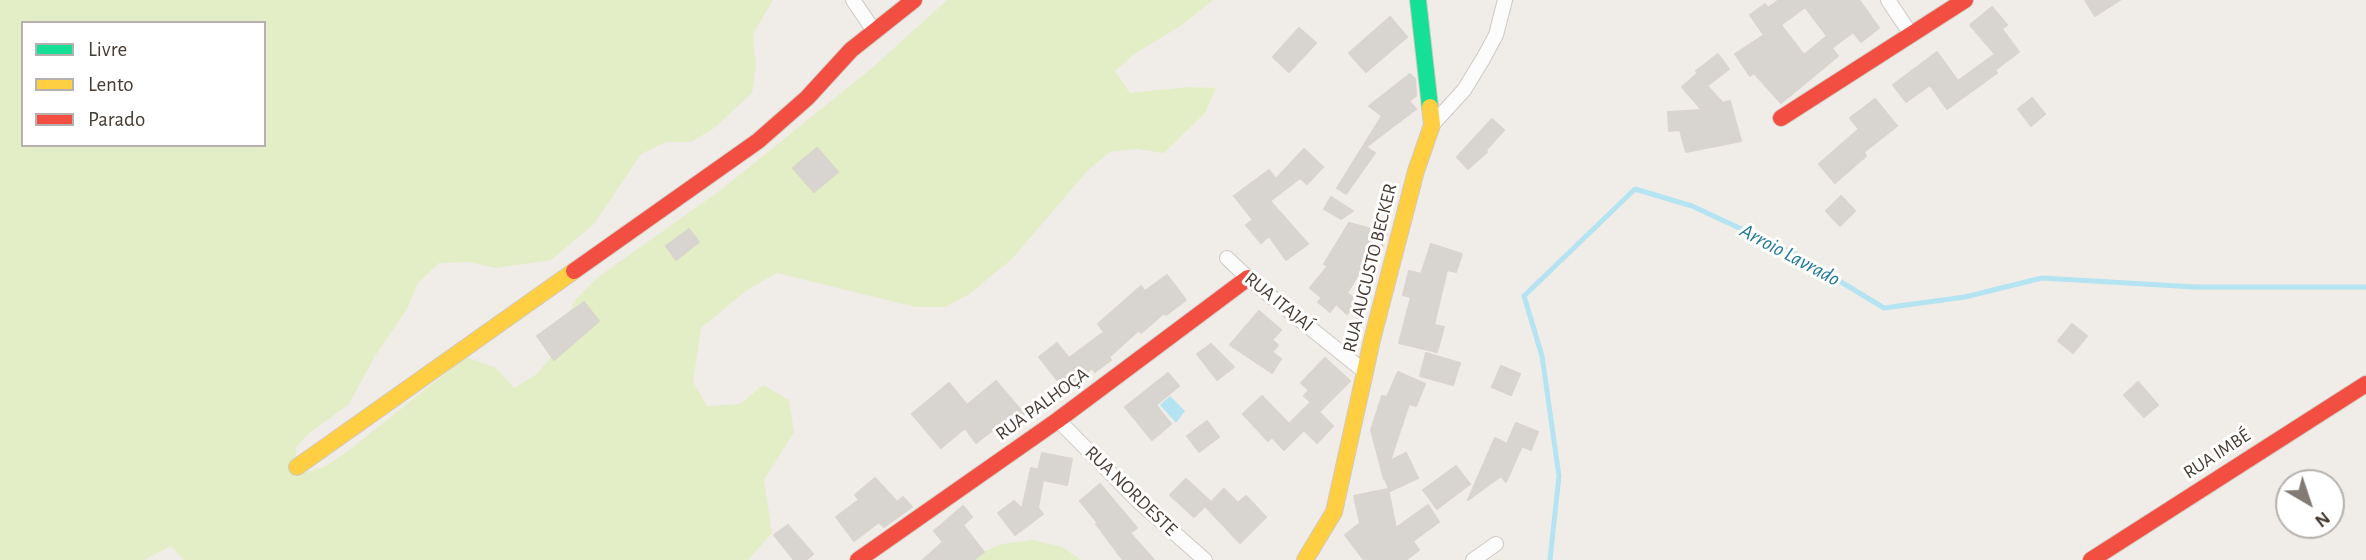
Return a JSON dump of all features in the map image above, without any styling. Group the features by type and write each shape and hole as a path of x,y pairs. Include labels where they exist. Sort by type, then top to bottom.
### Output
{"street":[{"path":"853,0 874,31"},
{"path":"297,467 758,141 783,121 851,50 914,0"},
{"path":"1418,0 1432,125"},
{"name":"RUA AUGUSTO BECKER","path":"1305,560 1334,512 1365,372 1416,171 1432,125 1464,90 1483,59 1496,35 1506,0"},
{"path":"1888,0 1910,33"},
{"path":"1781,118 1965,0"},
{"name":"RUA ITAJAÍ","path":"1227,258 1365,372"},
{"name":"RUA PALHOÇA","path":"858,560 1058,420 1248,278"},
{"name":"RUA IMBÉ","path":"2091,560 2366,384"},
{"name":"RUA NORDESTE","path":"1058,420 1139,502 1205,560"},
{"path":"1473,560 1496,544"}],"green space":[{"path":"0,0 773,0 753,34 756,66 752,93 713,129 691,142 666,142 641,154 594,224 551,260 496,268 469,262 439,263 418,283 407,309 375,356 349,404 307,435 296,447 296,475 324,467 348,451 466,357 496,368 514,388 537,374 555,352 563,325 576,299 597,278 722,189 872,68 947,0 1213,0 1179,27 1134,54 1115,71 1130,93 1188,87 1216,88 1205,113 1164,153 1137,149 1110,152 1088,170 1012,259 968,295 945,307 916,307 777,273 747,290 701,328 693,382 707,406 740,404 763,385 789,400 794,432 764,480 772,533 748,560 184,560 171,546 144,560 0,560"},
{"path":"1032,540 1062,547 1081,560 962,560 1002,544"}],"water":[{"path":"1170,396 1185,411 1176,423 1160,405"}],"building":[{"path":"1779,0 1859,0 1879,28 1861,42 1853,32 1832,48 1838,56 1781,103 1754,73 1750,76 1735,54 1764,35 1750,15 1765,4 1768,8","holes":["1805,7 1827,36 1804,55 1781,25"]},
{"path":"2085,0 2120,0 2095,16"},
{"path":"1992,7 2007,25 2002,29 2019,52 1995,70 1997,73 1947,109 1930,85 1906,102 1893,85 1937,52 1958,81 1995,54 1970,25"},
{"path":"1390,17 1407,37 1366,72 1349,53"},
{"path":"1299,28 1316,43 1289,72 1273,57"},
{"path":"1718,54 1729,69 1707,86 1723,103 1730,101 1741,141 1686,152 1680,130 1669,131 1668,112 1702,110 1682,87 1698,73 1696,71"},
{"path":"1410,74 1415,79 1416,96 1409,101 1416,109 1366,147 1375,153 1346,194 1337,188 1382,116 1369,106"},
{"path":"2032,98 2045,114 2031,126 2018,109"},
{"path":"1875,99 1897,126 1864,152 1866,156 1835,183 1819,164 1859,129 1850,118"},
{"path":"1492,119 1504,130 1487,152 1468,169 1457,157"},
{"path":"817,148 838,172 814,192 793,168"},
{"path":"1304,149 1323,167 1307,184 1300,178 1270,201 1308,244 1286,260 1269,236 1261,243 1246,225 1253,220 1234,196 1269,170 1276,179"},
{"path":"1841,196 1855,211 1840,226 1826,211"},
{"path":"1331,197 1353,211 1341,219 1324,209"},
{"path":"1349,223 1387,233 1380,253 1373,251 1347,293 1358,301 1347,314 1336,304 1330,312 1318,302 1322,298 1310,288 1328,266 1324,264"},
{"path":"689,229 699,242 676,260 666,246"},
{"path":"1431,244 1462,254 1456,272 1447,270 1434,325 1444,327 1437,352 1399,343 1411,297 1403,295 1409,271 1421,274"},
{"path":"1167,275 1186,300 1166,315 1164,313 1141,333 1139,330 1109,357 1111,360 1095,372 1092,368 1065,390 1039,357 1057,343 1069,358 1104,332 1098,324 1141,286 1145,291"},
{"path":"584,302 599,321 554,360 537,336"},
{"path":"1259,311 1281,330 1272,340 1278,345 1272,352 1281,359 1272,373 1230,345"},
{"path":"2072,324 2087,336 2073,353 2058,341"},
{"path":"1211,344 1234,367 1217,380 1197,354"},
{"path":"1426,353 1460,363 1453,385 1420,376"},
{"path":"1325,358 1350,381 1319,412 1333,426 1317,443 1304,430 1284,450 1272,437 1268,441 1243,414 1262,396 1289,424 1311,402 1304,396 1309,390 1301,383"},
{"path":"1501,366 1520,374 1511,395 1492,387"},
{"path":"1398,372 1425,384 1416,406 1409,404 1390,461 1406,453 1418,478 1390,491 1384,479 1371,430 1382,396 1387,397"},
{"path":"1168,373 1179,386 1156,405 1171,424 1152,440 1125,407"},
{"path":"996,381 1024,414 1002,432 997,427 976,443 965,428 941,448 912,414 949,383 967,405"},
{"path":"2138,382 2158,405 2144,417 2124,395"},
{"path":"1207,421 1219,437 1199,452 1187,436"},
{"path":"1516,423 1538,432 1531,450 1522,446 1506,482 1501,476 1468,500 1495,438 1507,444"},
{"path":"1042,453 1072,459 1067,485 1043,480 1038,508 1043,514 1015,535 998,513 1014,501 1022,509 1031,468 1038,470"},
{"path":"1456,466 1470,484 1437,509 1423,490"},
{"path":"875,478 897,502 903,497 912,507 884,527 879,522 854,541 836,517 859,500 855,495"},
{"path":"1186,479 1210,501 1194,517 1170,495"},
{"path":"1100,484 1137,528 1130,533 1154,560 1123,560 1096,524 1098,523 1080,501"},
{"path":"1224,489 1238,503 1246,496 1266,517 1240,543 1206,507"},
{"path":"1388,489 1396,528 1428,505 1439,522 1413,541 1419,550 1406,560 1364,560 1345,535 1360,523 1354,496"},
{"path":"963,506 972,517 963,525 984,552 973,560 923,560 943,542 934,531"},
{"path":"788,525 813,554 806,560 794,560 774,535"}],"waterway":[{"name":"Arroio Lavrado","path":"1550,560 1559,476 1542,356 1524,296 1635,189 1692,206 1795,254 1884,308 1965,297 2042,278 2195,287 2366,287"}],"traffic: fast":[{"path":"1418,0 1430,107"}],"traffic: slow":[{"path":"1305,560 1334,512 1372,340 1416,171 1432,125 1430,107"},
{"path":"297,467 574,271"}],"traffic: jam":[{"path":"574,271 758,141 807,98 851,50 914,0"},
{"path":"1781,118 1965,0"},
{"path":"858,560 1058,420 1248,278"},
{"path":"2091,560 2366,384"}]}
